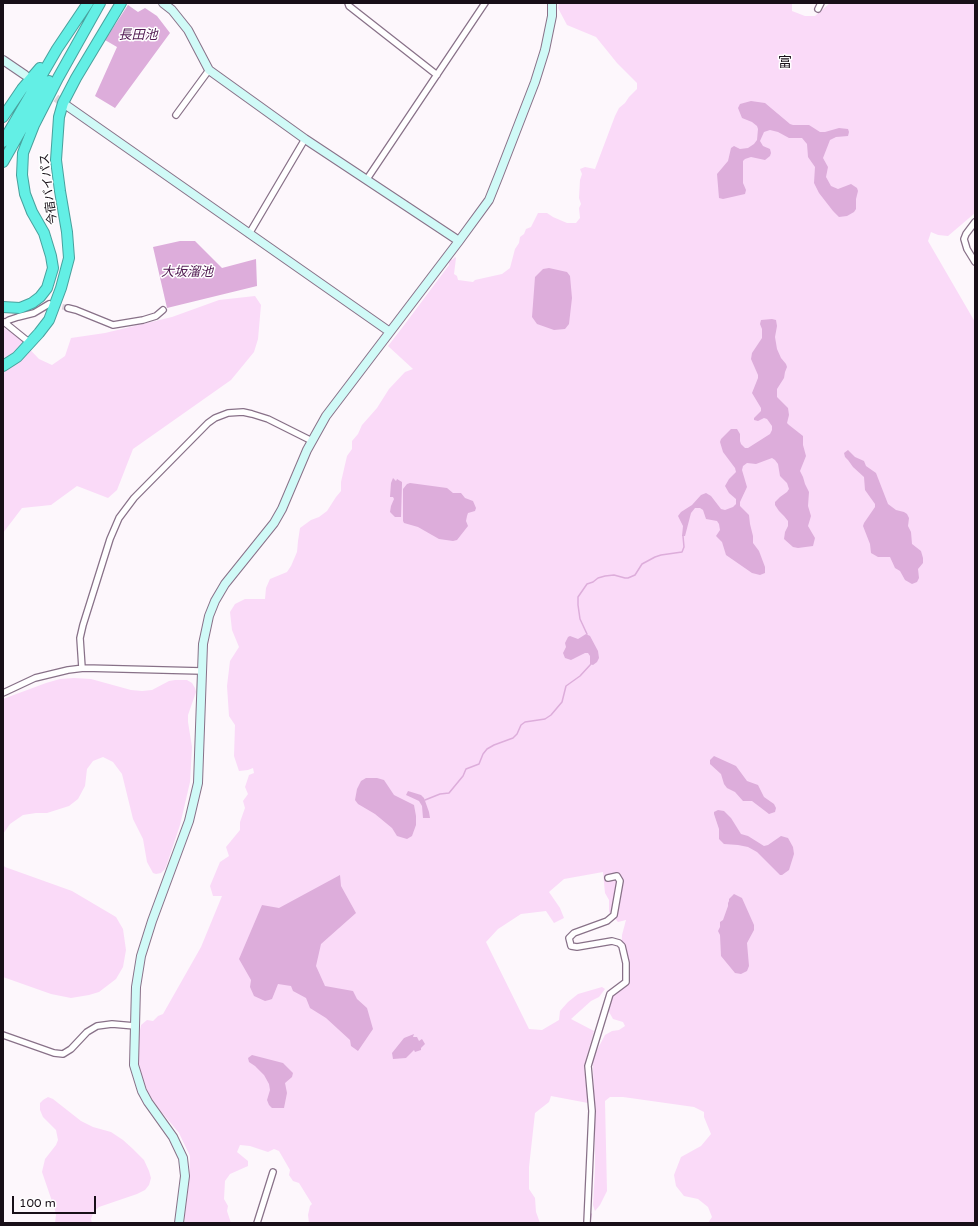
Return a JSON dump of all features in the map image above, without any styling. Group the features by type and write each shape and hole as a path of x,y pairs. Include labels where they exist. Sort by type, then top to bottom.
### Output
{"highway":[{"path":"3,142 57,49 88,3"},
{"path":"3,162 40,96 99,3"},
{"path":"3,307 20,308 32,303 40,297 47,288 52,268 51,256 44,234 32,212 25,194 22,175 23,152 34,125 99,3"},
{"name":"今宿バイパス","path":"3,366 17,357 39,333 53,312 65,276 69,258 67,232 56,160 59,118 63,103 76,78 121,3"},
{"path":"3,117 22,88 57,49"}],"street":[{"path":"163,3 172,10 188,30 209,70 305,139 459,241"},
{"path":"348,3 349,6 437,75"},
{"path":"367,179 485,3"},
{"path":"180,1223 185,1176 183,1158 173,1137 148,1102 139,1082 134,1065 136,987 140,961 152,921 189,821 198,782 204,638 209,616 215,601 225,584 274,523 282,509 312,441 326,416 489,200 535,82 545,50 552,16 552,3"},
{"path":"818,9 821,3"},
{"path":"3,60 25,75"},
{"path":"176,115 209,70"},
{"path":"63,103 390,332"},
{"path":"249,234 305,139"},
{"path":"975,222 964,239 967,249 975,262"},
{"path":"30,343 4,322 34,313 50,304"},
{"path":"68,308 113,325 143,320 156,316 163,310"},
{"path":"82,668 80,647 83,625 110,539 119,518 134,498 208,423 215,418 228,413 243,412 268,419 312,441"},
{"path":"3,693 35,678 56,672 82,668 202,671"},
{"path":"587,1223 592,1111 588,1066 610,994 626,982 625,957 622,946 616,942 577,947 571,946 569,938 574,932 607,921 614,915 620,880 617,876 608,878"},
{"path":"3,1035 54,1053 63,1054 71,1049 87,1032 97,1026 112,1024 135,1026"},
{"path":"257,1223 273,1172"}],"shaded area":[{"path":"559,3 792,3 792,11 805,16 815,16 830,3 975,3 975,213 948,236 938,235 931,232 928,241 975,322 975,1223 708,1223 712,1217 708,1207 698,1199 684,1196 676,1186 674,1175 681,1157 701,1146 711,1134 704,1117 704,1112 694,1107 623,1097 610,1097 605,1101 607,1191 600,1205 595,1211 593,1205 595,1115 593,1060 605,1035 625,1026 623,1022 613,1019 608,1010 611,995 626,985 629,973 621,958 622,935 626,920 618,922 609,912 609,900 605,893 603,872 564,879 549,892 560,908 564,918 554,923 546,911 521,914 498,929 486,942 529,1029 542,1030 559,1020 560,1011 578,994 602,987 605,989 599,997 591,1001 571,1019 594,1031 584,1066 588,1103 551,1096 549,1102 535,1113 529,1167 529,1189 535,1198 536,1212 540,1223 309,1223 308,1215 312,1204 299,1183 293,1181 289,1175 290,1170 279,1151 274,1149 268,1152 250,1146 240,1145 237,1152 248,1161 248,1166 230,1174 225,1181 224,1199 228,1206 227,1211 231,1223 185,1223 190,1156 179,1133 159,1109 149,1094 141,1077 138,1061 139,1035 141,1025 147,1020 153,1021 158,1016 163,1014 201,947 222,896 213,896 210,886 220,862 229,856 226,847 240,830 240,822 245,808 243,801 248,794 245,787 249,775 254,773 253,768 239,771 234,756 235,725 229,716 227,686 230,661 239,647 232,630 230,612 235,604 245,599 265,599 266,588 270,579 287,572 291,566 297,552 300,528 327,511 341,491 341,482 347,456 352,449 352,441 358,434 362,425 377,408 389,389 405,372 413,369 388,346 449,265 449,259 451,258 452,260 455,257 456,258 454,274 457,276 458,280 473,282 475,280 502,274 510,268 520,237 524,234 526,229 531,227 538,213 547,213 567,223 576,223 580,218 579,208 581,204 579,198 580,180 582,174 580,169 585,167 595,169 615,116 619,108 637,89 637,83 617,63 596,37 567,25 558,8"},
{"path":"255,296 261,305 258,339 254,352 231,380 133,449 117,490 108,498 77,486 51,505 22,508 3,533 3,328 15,334 39,359 52,365 65,356 71,338 105,333 172,317 219,300"},
{"path":"60,679 91,679 131,690 142,691 152,690 169,681 175,680 187,680 192,683 195,688 196,692 188,715 192,747 190,782 180,825 167,864 161,873 153,873 147,862 143,839 133,819 122,774 113,762 103,757 93,761 87,769 85,786 78,799 69,806 47,813 23,815 10,824 3,834 3,699 46,683"},
{"path":"3,865 72,891 116,917 123,929 126,950 123,967 116,979 99,992 71,998 51,994 3,977"},
{"path":"48,1097 53,1099 81,1121 93,1127 111,1132 133,1149 144,1160 149,1171 151,1178 149,1185 145,1190 99,1207 94,1211 91,1219 92,1223 55,1223 55,1210 42,1172 45,1159 58,1140 56,1130 43,1117 40,1110 40,1103"}],"water":[{"name":"長田池","path":"128,5 138,12 145,8 157,16 170,33 115,108 95,96 117,47 105,40"},
{"path":"751,101 765,103 793,125 809,125 820,132 839,128 848,129 848,136 836,137 830,140 823,158 828,167 826,177 831,186 838,189 851,184 857,188 856,209 854,212 847,216 839,217 819,193 814,183 815,167 808,157 807,144 802,138 789,138 778,132 770,130 764,132 760,141 763,146 770,149 770,156 765,160 751,157 743,161 743,183 746,190 745,194 723,199 719,198 717,174 728,161 731,148 734,146 740,149 748,148 757,140 757,126 742,118 738,108 740,104"},
{"name":"大坂溜池","path":"180,241 195,241 222,268 256,259 257,286 167,308 153,247"},
{"path":"549,268 567,272 570,276 572,298 569,324 565,329 554,330 537,324 532,317 535,277 543,269"},
{"path":"761,320 776,320 777,326 775,337 777,349 787,367 784,378 777,389 777,397 788,408 789,415 787,423 803,436 803,445 806,456 800,471 809,492 808,506 811,516 808,526 815,538 813,546 798,548 793,547 784,539 788,521 779,511 775,505 775,502 789,489 787,483 780,476 778,464 772,458 756,464 747,463 743,466 742,470 747,487 740,502 740,506 749,515 753,543 759,551 765,567 765,573 760,575 752,573 726,555 722,542 716,536 720,530 719,524 717,521 706,519 703,510 700,508 695,508 691,513 685,536 682,536 683,526 678,516 681,512 692,505 701,495 706,493 711,496 721,509 725,510 733,507 736,504 736,499 729,493 725,486 736,472 735,468 723,452 720,442 721,439 731,429 737,429 740,434 741,444 745,448 748,448 770,434 772,430 772,426 767,419 764,418 758,421 754,420 754,418 761,411 761,408 752,393 758,375 751,359 752,353 762,338 762,329 760,324"},
{"path":"848,450 855,457 864,461 866,466 876,473 888,504 896,510 907,514 909,518 908,526 911,532 912,544 921,551 923,558 923,563 918,569 919,578 917,582 912,584 905,580 900,571 895,568 890,557 878,557 871,553 870,544 863,526 875,507 875,504 865,490 864,477 845,457 844,453"},
{"path":"393,478 396,481 397,479 402,482 401,517 395,517 390,512 394,499 393,497 390,497"},
{"path":"410,483 447,488 453,493 461,493 465,498 473,501 476,508 475,511 468,513 466,521 468,526 457,540 453,541 439,539 418,527 404,523 403,489"},
{"path":"586,634 590,636 598,651 599,658 597,662 593,665 590,664 590,656 588,653 571,660 565,658 563,653 568,637 570,636 578,639"},
{"path":"714,756 736,766 747,781 758,785 764,797 774,804 776,808 775,812 769,814 752,801 743,801 735,792 727,788 721,774 710,764 710,760"},
{"path":"366,778 377,778 384,780 394,795 414,805 416,825 412,836 407,839 397,836 392,828 375,814 358,804 355,800 357,789 361,781"},
{"path":"408,791 421,795 424,798 430,818 423,818 422,806 419,801 406,795"},
{"path":"718,810 724,811 731,818 741,834 748,836 764,846 781,836 788,838 793,847 794,854 789,870 780,875 757,852 748,847 724,844 719,839 719,829 714,814 714,812"},
{"path":"340,875 341,886 356,913 321,944 316,966 325,986 353,991 357,999 367,1008 373,1029 358,1051 351,1046 350,1040 326,1018 310,1008 306,998 293,991 291,986 278,984 272,999 269,1000 265,1001 254,996 250,987 251,980 239,959 262,905 279,908"},
{"path":"734,894 742,898 754,925 754,930 747,943 749,966 747,971 741,974 735,973 721,956 720,935 718,931 720,922 723,920 728,906 729,899"},
{"path":"414,1034 413,1037 417,1037 419,1041 422,1039 425,1044 421,1050 415,1052 414,1050 406,1058 393,1059 392,1053 404,1038"},
{"path":"252,1055 283,1063 293,1073 292,1077 285,1083 287,1093 284,1108 272,1108 269,1105 267,1100 270,1090 269,1084 264,1075 249,1062 248,1058"}],"waterway":[{"path":"587,634 580,619 578,605 578,597 587,584 605,576 614,575 628,578 635,575 642,564 655,557 682,552 684,547 683,536"},
{"path":"425,800 440,794 449,793 463,776 466,769 479,764 487,749 513,738 517,734 521,725 525,722 545,719 551,715 562,702 566,686 580,676 591,664"},
{"path":"590,1223 591,1214"}],"tunnel":[{"path":"46,91 63,103"},
{"path":"54,305 68,308"}],"district":[{"name":"富","path":"785,63"}]}
